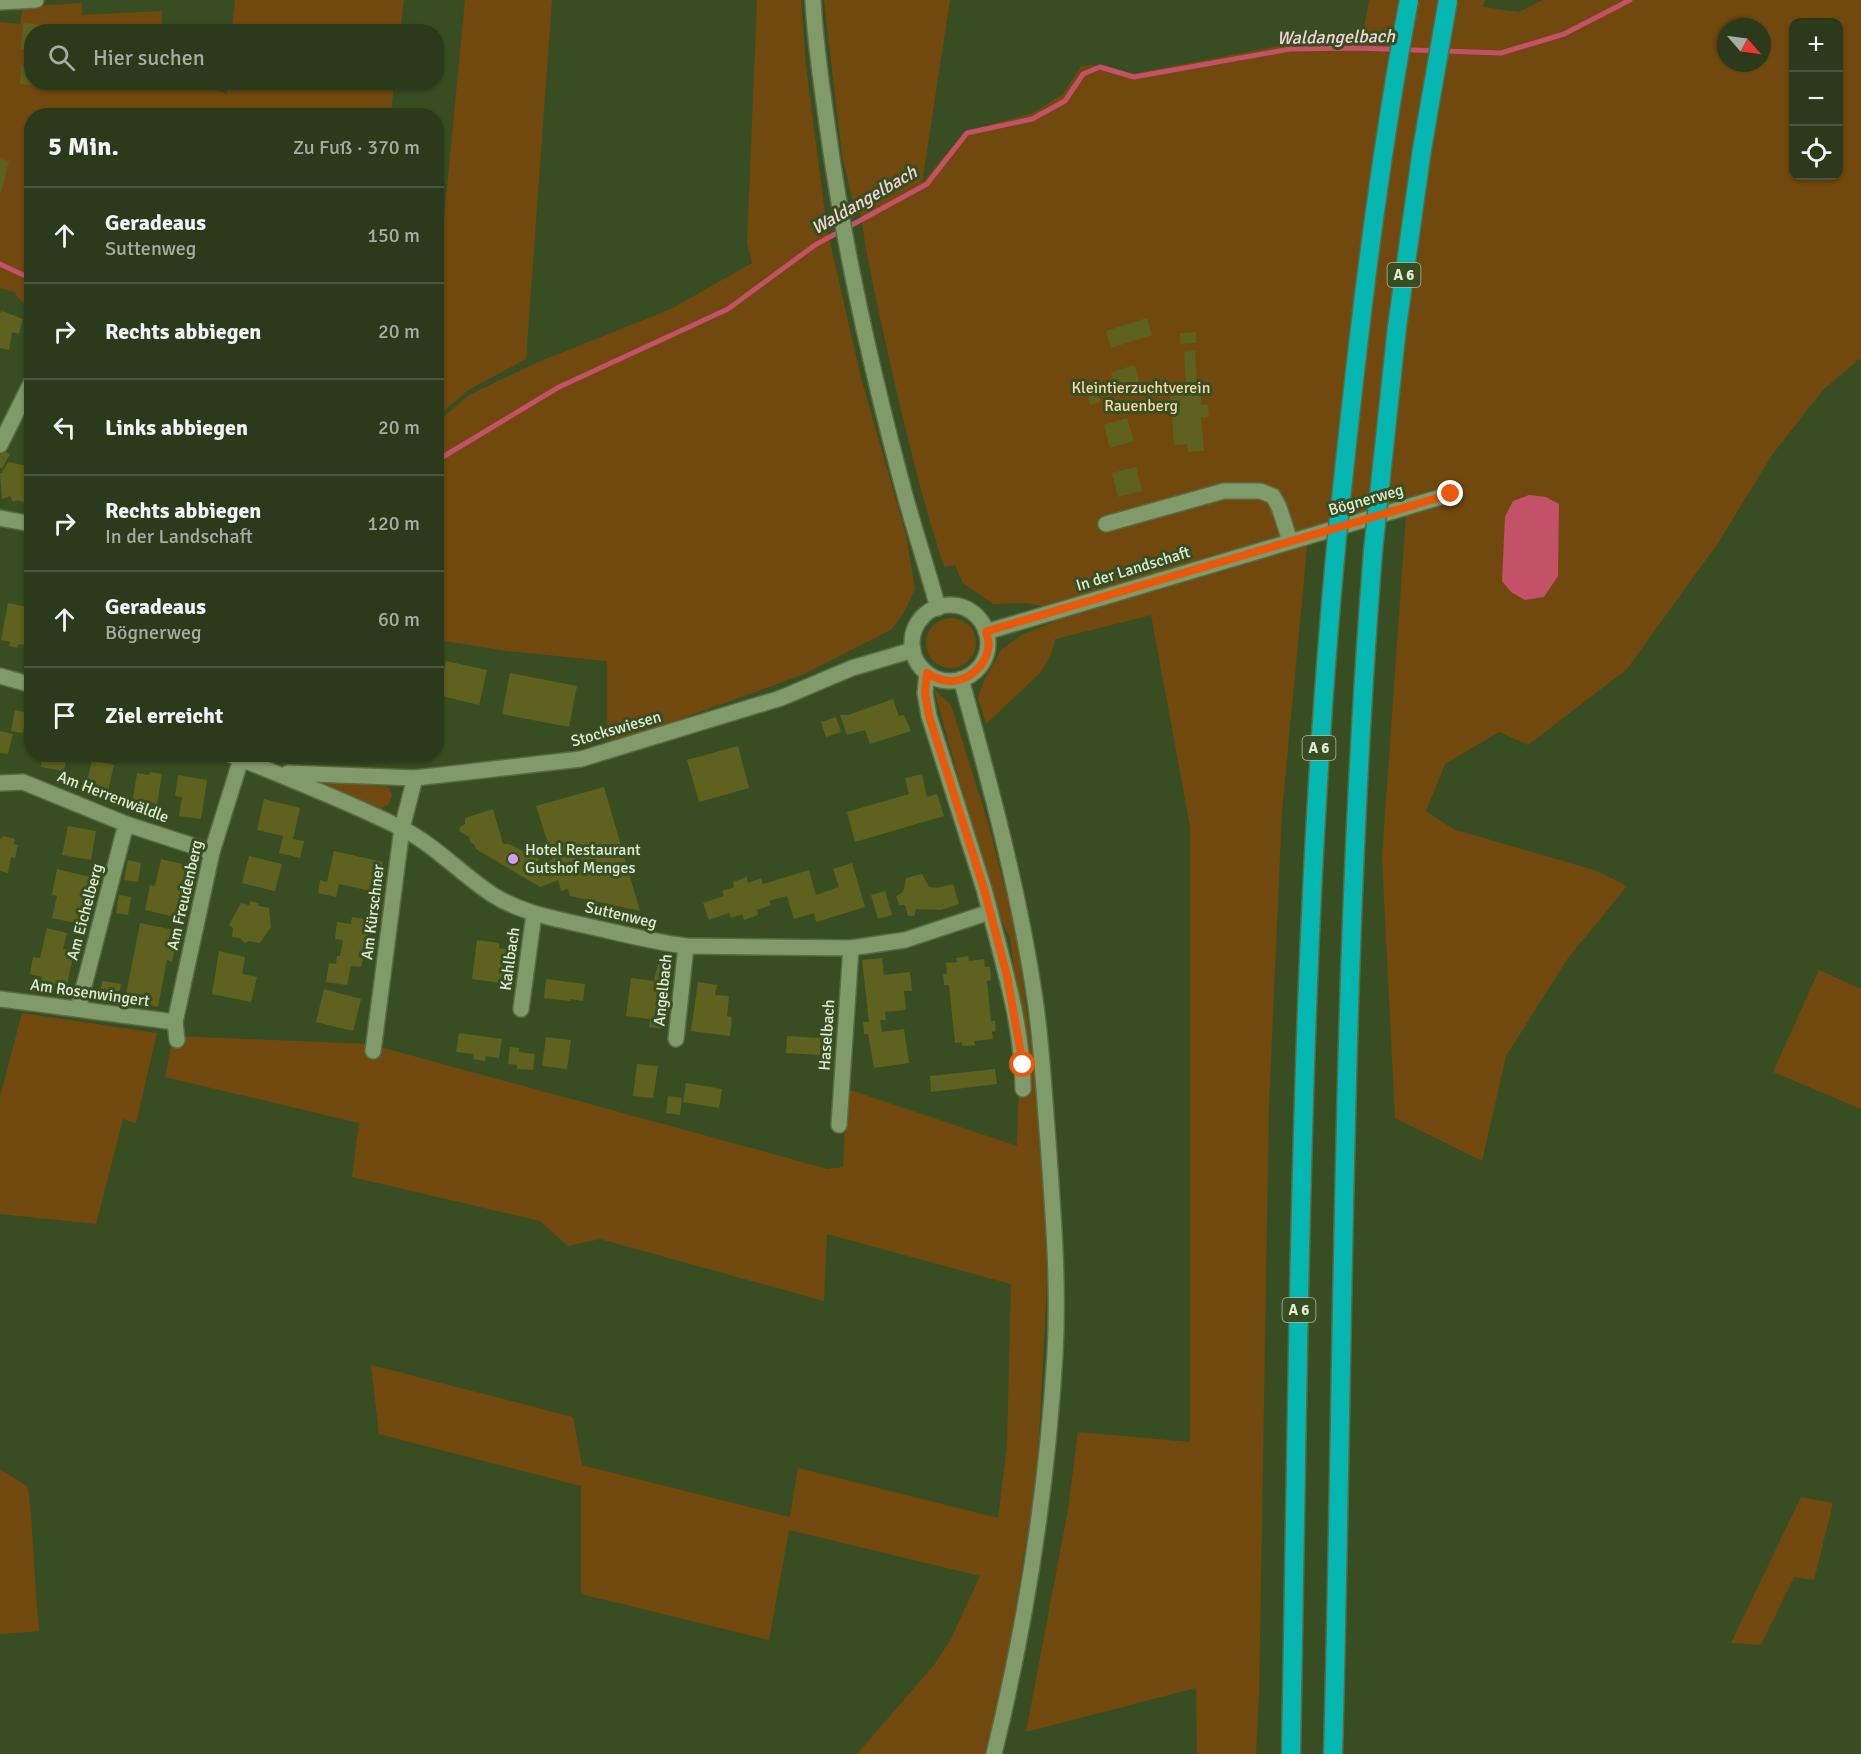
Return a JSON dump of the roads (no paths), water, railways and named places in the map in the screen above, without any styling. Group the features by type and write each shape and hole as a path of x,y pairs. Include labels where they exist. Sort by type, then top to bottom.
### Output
{"highway":[{"name":"A 6","path":"1291,1754 1303,1124 1311,878 1322,705 1360,321 1385,144 1409,0"},
{"name":"A 6","path":"1333,1754 1349,962 1360,740 1373,551 1397,327 1422,150 1448,0"}],"street":[{"path":"0,2 36,0"},
{"path":"813,0 815,40 836,189 853,284 906,500 938,608"},
{"path":"0,445 24,397"},
{"path":"1106,524 1224,491 1260,491 1273,496 1280,507 1290,541"},
{"name":"Bögnerweg","path":"1290,541 1451,494"},
{"path":"0,518 24,522"},
{"name":"In der Landschaft","path":"986,632 1290,541"},
{"path":"951,606 964,608 975,615 986,632 988,650 983,662 975,672 961,679 938,680 927,673 916,659 913,650 913,639 921,620 938,608 951,606"},
{"name":"Stockswiesen","path":"279,773 415,778 581,759 781,698 852,668 913,650"},
{"path":"927,673 925,693 929,716 984,889 1007,976 1023,1065 1023,1089"},
{"path":"0,676 24,683"},
{"path":"961,679 1017,899 1035,1000 1056,1258 1055,1354 1046,1468 1015,1666 994,1754"},
{"name":"Am Freudenberg","path":"177,1040 175,1022 234,762"},
{"path":"249,762 279,773"},
{"name":"Suttenweg","path":"279,773 402,828 493,895 513,906 534,914 661,943 686,946 851,948 905,940 990,912"},
{"name":"Am Kürschner","path":"373,1052 402,828 415,778"},
{"name":"Am Herrenwäldle","path":"0,783 23,782 126,824 212,852"},
{"name":"Am Eichelberg","path":"78,1009 126,824"},
{"name":"Kahlbach","path":"520,1009 534,914"},
{"name":"Angelbach","path":"676,1039 686,946"},
{"name":"Haselbach","path":"838,1125 851,948"},
{"name":"Am Rosenwingert","path":"0,999 175,1022"}],"waterway":[{"name":"Waldangelbach","path":"444,456 559,387 728,309 815,245 927,184 967,133 1032,119 1065,101 1083,74 1100,67 1134,77 1290,49 1355,48 1501,53 1564,34 1630,0"},
{"name":"Waldangelbach","path":"0,264 24,275"}],"place":[{"name":"Hotel Restaurant Gutshof Menges","path":"513,859"}],"park label":[{"name":"Kleintierzuchtverein Rauenberg","path":"1141,397"}]}
